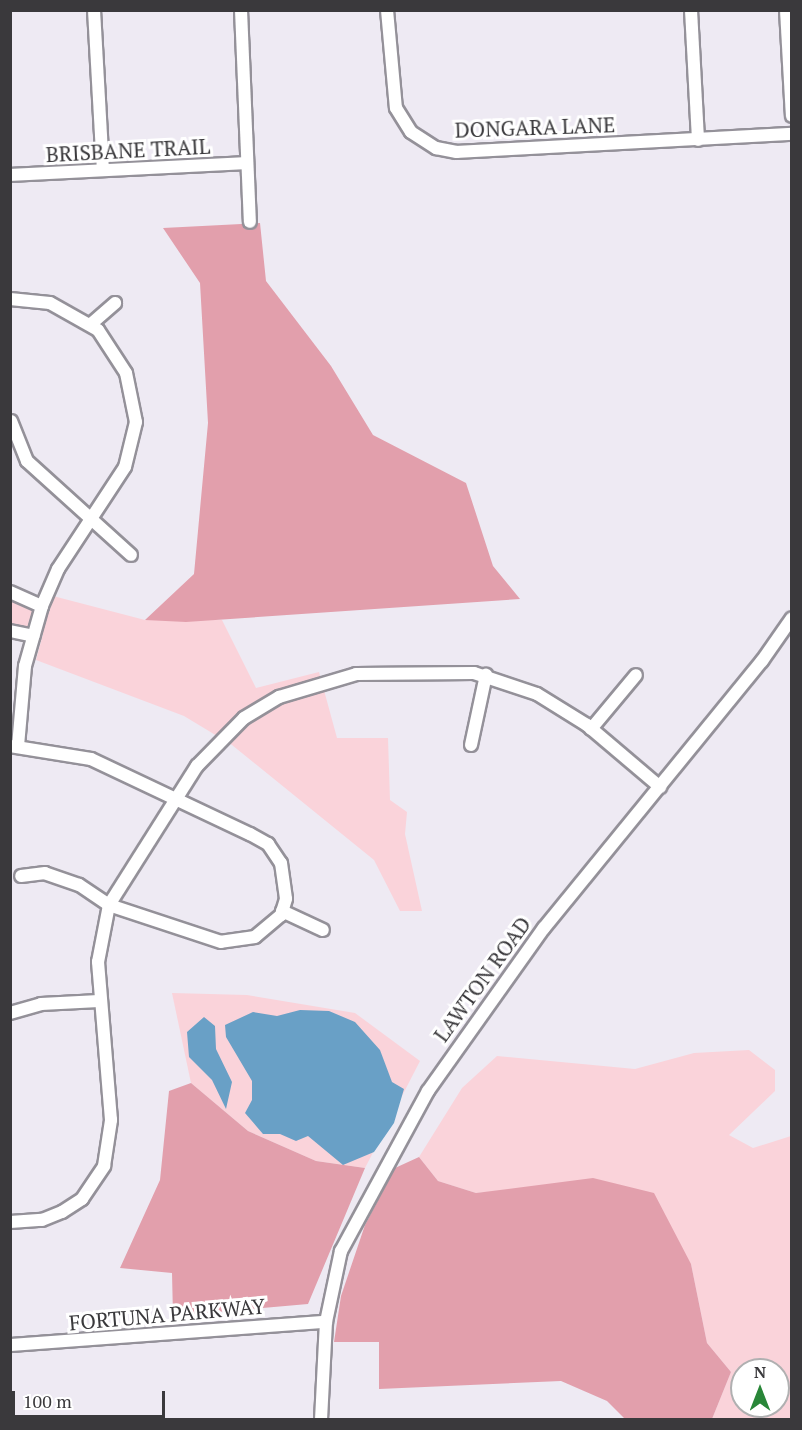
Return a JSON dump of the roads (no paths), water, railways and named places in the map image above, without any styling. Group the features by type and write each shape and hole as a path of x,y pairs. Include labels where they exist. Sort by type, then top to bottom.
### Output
{"street":[{"path":"94,10 103,170"},
{"path":"241,10 250,222"},
{"name":"DONGARA LANE","path":"387,10 396,108 426,144 457,152 792,134"},
{"path":"691,10 698,140"},
{"path":"786,10 792,116"},
{"name":"BRISBANE TRAIL","path":"10,175 248,163"},
{"path":"10,299 50,303 91,324 126,373 136,422 125,467 58,569 42,606 21,690 14,746 92,759 174,797 268,844 285,880 282,911 255,937 221,942 109,904 79,885 45,873 21,876"},
{"path":"91,324 115,303"},
{"path":"11,421 27,461 131,555"},
{"path":"10,592 42,606"},
{"name":"LAWTON ROAD","path":"321,1419 326,1323 341,1251 355,1220 456,1046 543,928 660,787 792,618"},
{"path":"10,631 33,636"},
{"path":"10,1222 42,1220 62,1212 82,1199 104,1166 111,1120 99,1001 98,962 109,904 174,797 223,735 279,697 356,674 486,675 537,694 591,729 660,787"},
{"path":"471,745 486,675"},
{"path":"591,729 636,675"},
{"path":"282,911 323,930"},
{"path":"10,1013 41,1004 99,1001"},
{"name":"FORTUNA PARKWAY","path":"10,1345 326,1323"}],"water":[{"path":"300,1010 329,1011 355,1022 380,1050 392,1082 404,1089 394,1123 374,1152 343,1165 308,1136 296,1141 280,1134 263,1134 245,1113 252,1100 252,1081 226,1037 225,1025 253,1012 277,1016"},
{"path":"204,1017 215,1026 216,1049 232,1082 226,1109 212,1080 189,1057 187,1032"}]}
